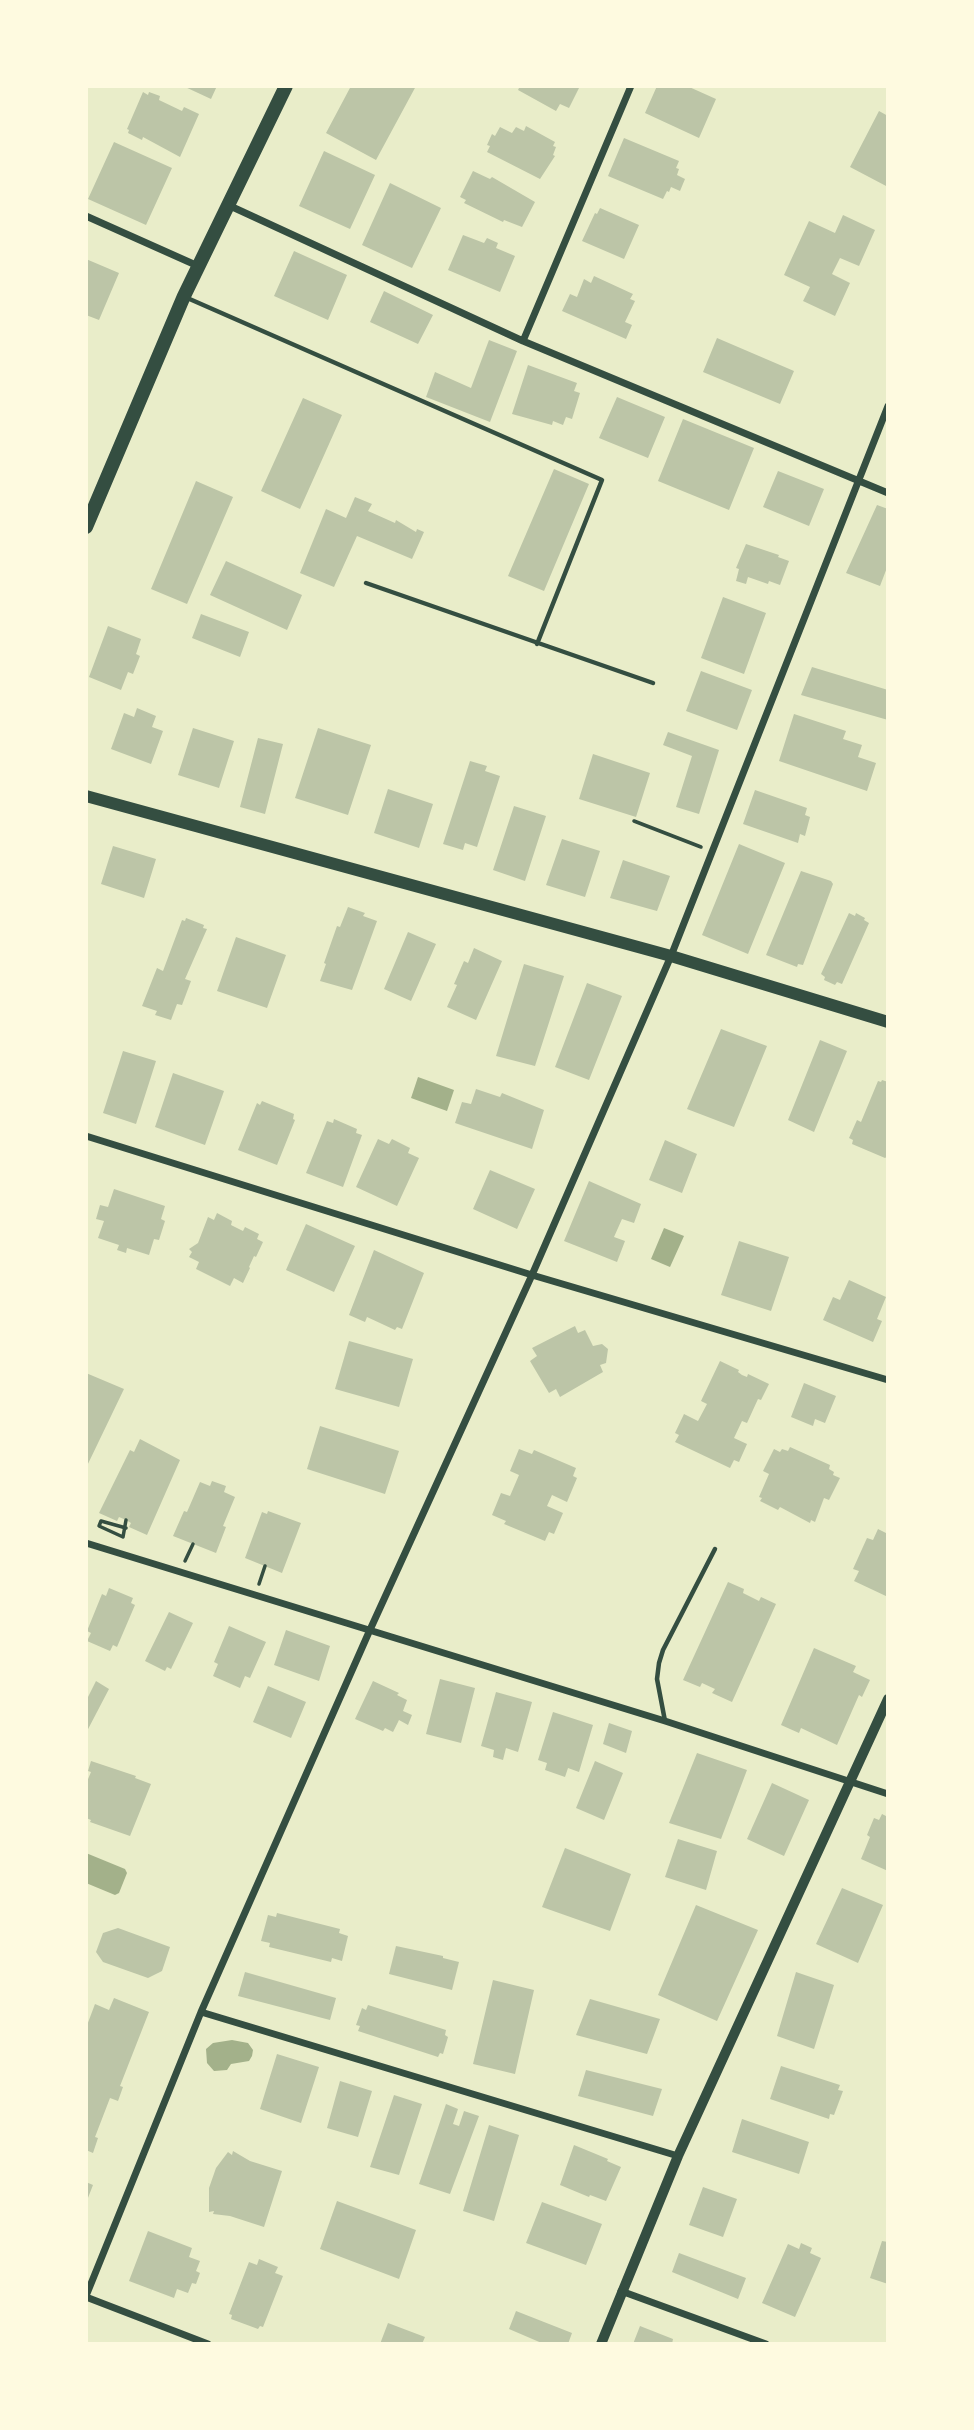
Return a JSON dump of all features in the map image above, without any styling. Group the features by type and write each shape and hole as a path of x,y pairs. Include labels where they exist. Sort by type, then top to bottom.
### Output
{"main road":[{"path":"86,527 184,296 286,86"},
{"path":"86,796 671,956 888,1022"}],"street":[{"path":"523,341 631,86"},
{"path":"227,205 523,341 888,493"},
{"path":"86,216 198,266"},
{"path":"208,2344 86,2296 201,2012 369,1632 532,1275 671,956 888,406"},
{"path":"86,1136 532,1275 888,1380"},
{"path":"86,1543 666,1721 888,1794"},
{"path":"601,2344 678,2156 888,1699"},
{"path":"201,2012 678,2156"},
{"path":"621,2291 765,2344"}],"lane":[{"path":"184,296 602,480 537,644"},
{"path":"366,583 653,684"},
{"path":"666,1721 657,1679 659,1663 663,1650 715,1549"}],"path":[{"path":"634,821 712,851"},
{"path":"126,1520 126,1528 123,1536 99,1526 101,1521 126,1528"},
{"path":"181,1572 193,1544"},
{"path":"255,1595 265,1566"}],"shaded area":[{"path":"418,1077 454,1090 447,1111 411,1098"},
{"path":"664,1228 684,1236 670,1267 651,1259"},
{"path":"86,1853 125,1869 127,1873 119,1893 115,1895 86,1883"},
{"path":"232,2040 248,2043 253,2050 252,2056 249,2061 231,2064 227,2070 214,2071 207,2063 206,2049 213,2043"}],"building":[{"path":"183,86 217,86 211,99"},
{"path":"351,86 416,86 376,160 326,133"},
{"path":"520,86 580,86 569,108 560,104 556,111 518,90"},
{"path":"657,86 687,86 716,99 699,138 645,113"},
{"path":"143,92 160,96 159,100 182,111 184,107 199,114 180,157 143,137 142,140 128,133 127,129"},
{"path":"879,111 888,116 888,187 850,167"},
{"path":"526,126 555,142 555,156 540,179 487,152 492,134 495,136 500,127 512,133 516,127 524,131"},
{"path":"624,138 679,161 677,175 685,179 680,191 671,187 663,199 608,176"},
{"path":"114,142 172,168 146,225 88,199"},
{"path":"324,151 375,175 350,229 299,206"},
{"path":"473,171 490,179 492,177 535,202 522,227 504,220 503,222 464,203 466,200 460,197"},
{"path":"390,183 441,208 412,268 362,245"},
{"path":"600,208 639,225 624,259 582,241"},
{"path":"843,215 875,230 859,266 840,258 832,274 850,283 835,316 803,301 810,287 784,275 809,221 835,233"},
{"path":"463,235 484,243 487,238 498,243 496,248 515,256 500,292 448,270"},
{"path":"294,251 347,275 328,320 274,296"},
{"path":"86,259 119,273 99,320 86,315"},
{"path":"594,276 633,294 630,299 635,301 625,322 632,325 626,339 562,311 570,294 577,297 584,279 591,283"},
{"path":"384,291 433,315 418,344 370,322"},
{"path":"717,338 794,371 780,404 703,372"},
{"path":"489,340 517,351 490,422 426,397 435,372 471,388"},
{"path":"528,365 577,383 574,391 580,393 572,419 566,417 563,425 553,421 552,425 512,414"},
{"path":"617,397 665,417 648,458 599,438"},
{"path":"303,398 342,415 300,509 261,491"},
{"path":"683,419 754,448 729,510 658,481"},
{"path":"554,469 589,484 544,591 508,576"},
{"path":"778,471 824,489 809,526 763,507"},
{"path":"196,481 233,497 187,604 151,589"},
{"path":"355,497 372,504 368,511 395,523 396,520 416,532 417,529 424,532 412,559 357,536 334,587 300,573 326,509 346,518"},
{"path":"877,505 888,509 888,565 880,586 846,573"},
{"path":"746,544 789,561 780,585 748,577 746,584 736,581 739,569 736,568"},
{"path":"226,561 302,595 287,630 210,595"},
{"path":"723,597 766,613 744,674 701,658"},
{"path":"201,614 249,632 240,657 192,638"},
{"path":"108,626 141,639 136,654 140,656 133,674 128,672 121,690 89,677"},
{"path":"812,667 888,690 888,720 801,695"},
{"path":"701,671 752,690 737,730 686,711"},
{"path":"137,708 156,716 152,727 163,731 151,764 111,749 124,713 134,717"},
{"path":"794,714 846,731 843,739 862,745 858,757 876,763 867,791 779,761"},
{"path":"193,728 234,741 219,788 178,775"},
{"path":"318,728 371,745 348,815 295,798"},
{"path":"668,732 719,750 699,814 676,807 692,756 663,745"},
{"path":"258,738 283,744 265,814 240,807"},
{"path":"593,754 650,773 636,817 579,799"},
{"path":"470,761 487,766 485,771 500,776 477,847 465,843 463,850 443,844"},
{"path":"388,789 433,804 419,848 374,833"},
{"path":"755,790 807,808 805,815 810,817 805,836 800,834 798,843 743,824"},
{"path":"514,806 546,816 525,881 493,870"},
{"path":"562,839 600,851 585,897 546,885"},
{"path":"739,844 785,863 748,954 702,935"},
{"path":"113,846 156,859 144,898 101,884"},
{"path":"623,860 670,876 657,911 610,898"},
{"path":"801,871 833,884 803,965 798,964 797,967 766,955"},
{"path":"348,907 377,921 352,990 320,981 337,926 340,927"},
{"path":"849,913 855,916 856,913 869,923 842,984 837,982 835,985 824,980 825,977 821,974"},
{"path":"186,918 204,925 203,928 207,929 185,979 191,981 182,1005 177,1004 171,1020 155,1015 157,1011 142,1006 157,968 163,971 182,920 185,921"},
{"path":"408,932 436,944 411,1001 384,989"},
{"path":"236,937 286,955 267,1008 217,991"},
{"path":"474,948 502,961 476,1020 447,1007 464,961 468,963"},
{"path":"524,964 564,976 535,1066 496,1056"},
{"path":"587,983 622,996 589,1080 555,1067"},
{"path":"721,1029 767,1046 734,1127 687,1109"},
{"path":"820,1040 847,1051 814,1132 788,1120"},
{"path":"123,1051 156,1061 136,1124 103,1113"},
{"path":"173,1073 224,1091 205,1145 155,1127"},
{"path":"878,1081 888,1082 888,1156 885,1158 852,1144 853,1140 849,1138 857,1120 861,1122"},
{"path":"476,1089 500,1097 502,1093 544,1110 532,1149 455,1123 462,1102 471,1104"},
{"path":"262,1101 294,1114 295,1120 277,1165 238,1150 257,1103 260,1105"},
{"path":"334,1119 357,1129 356,1133 362,1135 343,1187 306,1173 327,1121 333,1123"},
{"path":"378,1139 389,1144 392,1139 410,1148 408,1153 419,1158 397,1206 356,1187"},
{"path":"665,1140 697,1154 682,1193 649,1180"},
{"path":"490,1170 535,1189 517,1229 473,1209"},
{"path":"589,1181 641,1204 634,1223 622,1219 614,1237 625,1241 617,1262 564,1241"},
{"path":"114,1189 165,1206 161,1219 165,1221 159,1240 154,1239 149,1255 127,1248 126,1253 117,1250 119,1245 98,1238 104,1221 96,1219 100,1205 108,1207"},
{"path":"217,1213 243,1231 245,1227 259,1234 257,1239 263,1242 243,1283 234,1278 230,1286 196,1269 199,1262 189,1257 192,1252 189,1249 198,1243 208,1217 214,1220"},
{"path":"306,1224 355,1246 334,1292 286,1270"},
{"path":"739,1241 789,1257 771,1311 721,1295"},
{"path":"374,1250 424,1273 402,1329 397,1327 395,1330 367,1317 365,1322 349,1315"},
{"path":"849,1280 886,1297 877,1319 882,1321 873,1342 823,1320 833,1297 840,1300"},
{"path":"575,1326 578,1333 585,1330 593,1346 602,1344 608,1349 606,1363 600,1365 603,1372 560,1397 556,1389 549,1393 530,1361 537,1356 532,1348"},
{"path":"349,1341 413,1359 399,1407 335,1389"},
{"path":"720,1361 739,1370 742,1375 747,1377 748,1374 769,1384 761,1400 758,1399 747,1423 742,1421 734,1438 747,1444 739,1462 734,1460 730,1468 675,1442 679,1435 675,1433 684,1414 698,1421 707,1404 701,1401"},
{"path":"86,1373 124,1389 86,1468"},
{"path":"804,1383 836,1396 825,1423 815,1419 813,1426 791,1417"},
{"path":"320,1426 399,1451 385,1494 307,1469"},
{"path":"140,1439 180,1460 147,1535 129,1527 131,1523 126,1520 119,1517 117,1521 99,1513 130,1450 134,1452"},
{"path":"790,1447 830,1465 829,1469 834,1472 833,1475 840,1478 829,1500 824,1498 815,1522 811,1520 810,1523 780,1507 778,1510 760,1501 762,1498 759,1497 769,1474 763,1471 774,1449 780,1452 782,1449 788,1451"},
{"path":"519,1449 532,1454 534,1450 576,1468 573,1476 577,1478 567,1502 552,1495 547,1506 563,1513 554,1534 549,1532 545,1541 504,1524 506,1521 492,1515 501,1493 510,1496 519,1475 510,1471"},
{"path":"212,1481 226,1486 224,1492 235,1497 216,1553 173,1536 200,1482 210,1486"},
{"path":"268,1511 301,1523 282,1573 245,1558 262,1512 267,1514"},
{"path":"878,1529 888,1534 888,1597 854,1581 859,1571 853,1569 867,1538 873,1540"},
{"path":"728,1582 744,1589 743,1593 759,1601 761,1597 776,1604 732,1702 712,1693 715,1689 702,1683 700,1687 683,1680"},
{"path":"109,1588 133,1598 131,1603 135,1605 117,1647 113,1645 110,1651 87,1641 91,1633 87,1631 102,1594 106,1596"},
{"path":"169,1612 193,1623 171,1669 167,1667 165,1671 145,1661"},
{"path":"229,1626 266,1642 250,1678 245,1676 240,1688 213,1676 218,1664 214,1662"},
{"path":"286,1630 330,1646 319,1681 274,1665"},
{"path":"814,1648 856,1666 853,1672 870,1680 862,1697 859,1695 837,1745 801,1728 799,1733 781,1725"},
{"path":"440,1679 475,1688 461,1743 426,1734"},
{"path":"96,1681 109,1689 86,1733 86,1701"},
{"path":"373,1681 399,1693 397,1695 407,1700 403,1711 412,1715 408,1725 399,1720 393,1732 385,1728 383,1731 355,1719"},
{"path":"268,1686 306,1702 291,1738 253,1722"},
{"path":"496,1692 532,1702 518,1752 506,1748 503,1760 493,1757 494,1750 481,1746"},
{"path":"553,1712 593,1725 579,1772 568,1768 565,1777 545,1770 547,1763 538,1760"},
{"path":"609,1723 632,1731 626,1753 603,1744"},
{"path":"697,1753 747,1770 721,1839 669,1823"},
{"path":"91,1761 136,1776 135,1778 151,1784 130,1836 90,1822 91,1820 86,1818 86,1784 91,1772 88,1771"},
{"path":"595,1761 623,1773 604,1820 576,1808"},
{"path":"772,1783 809,1800 784,1856 747,1839"},
{"path":"882,1814 888,1817 888,1871 861,1859 874,1818 879,1820"},
{"path":"678,1839 717,1851 706,1890 665,1877"},
{"path":"565,1848 631,1874 610,1931 542,1907"},
{"path":"842,1888 883,1905 858,1963 816,1944"},
{"path":"696,1905 758,1930 717,2021 658,1995"},
{"path":"277,1913 340,1929 339,1933 348,1936 342,1961 332,1958 331,1962 269,1947 270,1943 261,1941 268,1915 276,1917"},
{"path":"118,1928 170,1947 162,1971 148,1978 103,1962 96,1952 103,1933"},
{"path":"396,1946 459,1962 452,1990 389,1974"},
{"path":"245,1972 336,1998 330,2020 238,1996"},
{"path":"796,1972 834,1985 814,2049 777,2036"},
{"path":"493,1980 534,1990 515,2074 473,2064"},
{"path":"114,1998 149,2012 120,2086 123,2087 118,2101 110,2098 95,2137 98,2138 93,2153 86,2150 86,2028 95,2004 109,2010"},
{"path":"590,1999 660,2019 647,2054 576,2035"},
{"path":"368,2005 446,2030 445,2035 448,2037 443,2054 440,2053 438,2057 358,2031 360,2026 356,2025 362,2008 366,2010"},
{"path":"277,2054 319,2067 301,2123 260,2109"},
{"path":"781,2066 840,2085 838,2090 843,2091 834,2115 830,2114 829,2119 770,2099"},
{"path":"586,2070 662,2089 653,2116 578,2096"},
{"path":"340,2081 372,2091 358,2137 327,2128"},
{"path":"394,2095 422,2104 399,2175 370,2167"},
{"path":"446,2104 458,2109 453,2124 459,2126 464,2111 479,2116 450,2194 419,2184"},
{"path":"742,2119 809,2142 799,2174 732,2152"},
{"path":"489,2125 519,2135 494,2221 463,2211"},
{"path":"574,2145 621,2167 606,2201 560,2185"},
{"path":"233,2151 250,2161 282,2171 264,2227 230,2216 213,2214 214,2211 209,2212 209,2188 216,2168 228,2152 232,2155"},
{"path":"86,2182 93,2185 86,2203"},
{"path":"703,2187 737,2199 723,2237 689,2225"},
{"path":"337,2201 416,2230 399,2279 320,2249"},
{"path":"542,2202 602,2224 586,2265 526,2243"},
{"path":"148,2231 192,2248 189,2257 200,2261 196,2271 200,2273 196,2284 192,2283 188,2293 177,2289 174,2298 129,2281"},
{"path":"882,2241 888,2242 888,2284 870,2278"},
{"path":"801,2243 812,2248 810,2253 821,2258 795,2317 762,2303 788,2244 799,2249"},
{"path":"679,2253 746,2278 738,2299 672,2272"},
{"path":"259,2259 278,2267 275,2273 283,2276 263,2327 258,2329 231,2319 232,2315 229,2314 249,2262 257,2265"},
{"path":"516,2311 572,2333 568,2344 544,2344 509,2329"},
{"path":"388,2323 425,2337 422,2344 380,2344"},
{"path":"640,2326 673,2339 672,2344 633,2344"}]}
